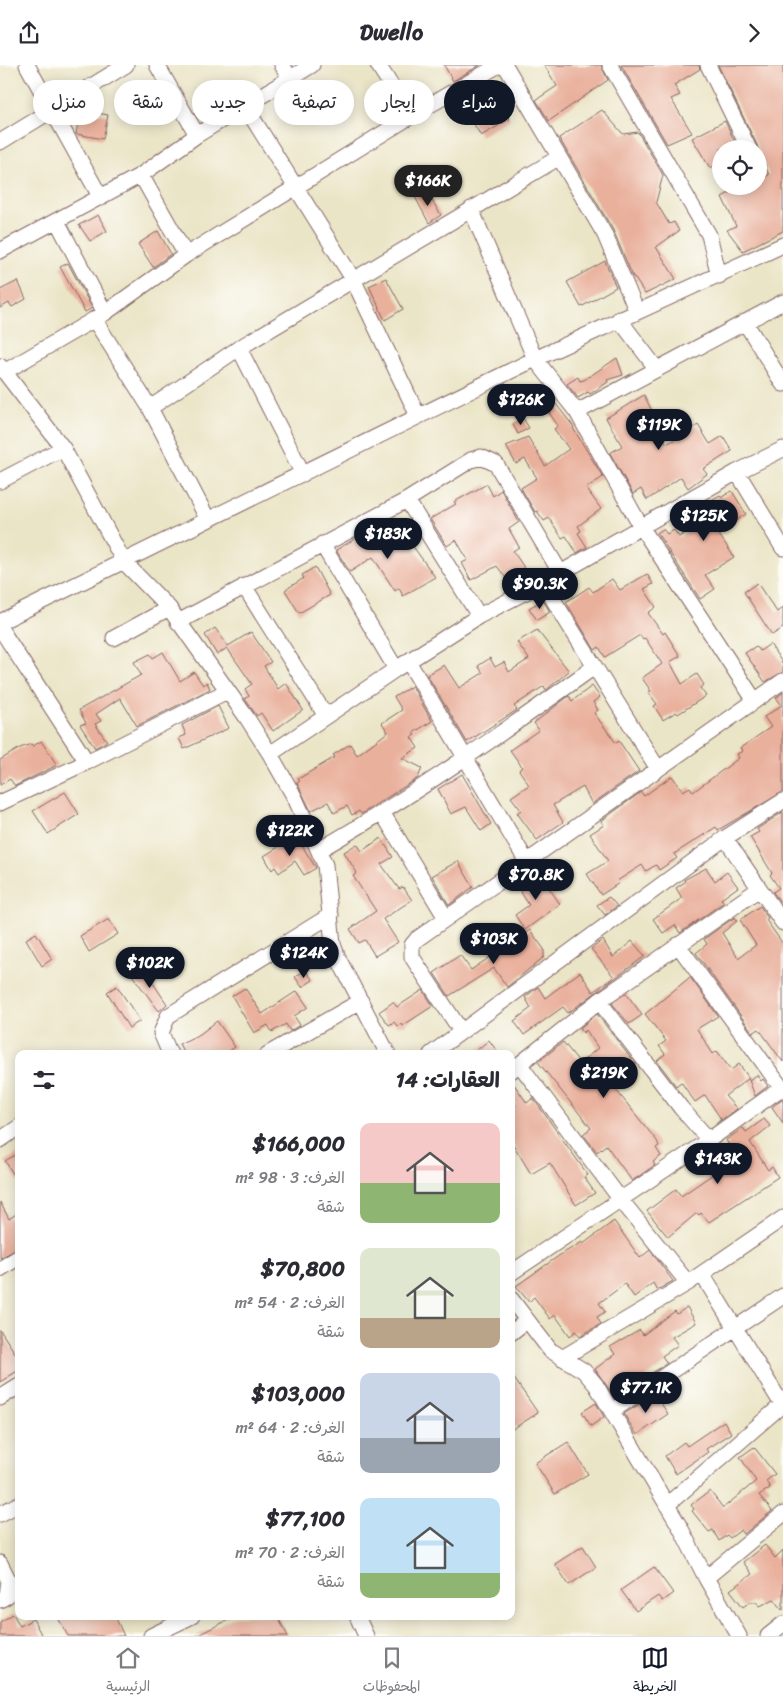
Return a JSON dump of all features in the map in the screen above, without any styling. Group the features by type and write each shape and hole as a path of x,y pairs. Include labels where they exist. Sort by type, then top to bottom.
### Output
{"street":[{"path":"27,65 35,80"},
{"path":"101,80 126,65"},
{"path":"157,65 197,135"},
{"path":"282,65 290,78"},
{"path":"264,94 312,65"},
{"path":"378,65 388,80"},
{"path":"434,103 500,65"},
{"path":"505,65 605,235 637,312"},
{"path":"610,65 709,235 718,276"},
{"path":"708,65 745,140"},
{"path":"0,142 33,121"},
{"path":"60,125 101,198"},
{"path":"0,251 141,175 214,125"},
{"path":"257,125 353,279 418,416"},
{"path":"386,1050 338,958 333,944 325,865 294,798 270,754 247,718 178,622 124,562 64,447 1,368 100,316 186,255 396,125"},
{"path":"150,408 239,348 558,158"},
{"path":"141,175 186,255"},
{"path":"472,209 535,359 577,412 640,525 755,701"},
{"path":"57,221 100,316 207,518"},
{"path":"0,622 124,562 207,518 303,474 535,359 783,245"},
{"path":"577,412 656,368 783,302"},
{"path":"619,319 656,368"},
{"path":"745,323 783,384"},
{"path":"239,348 303,474"},
{"path":"0,481 64,447"},
{"path":"270,754 402,665 479,616 544,583 640,525 783,449"},
{"path":"178,622 407,500 471,459 482,457 496,464 560,572"},
{"path":"737,472 783,548"},
{"path":"407,500 479,616"},
{"path":"322,544 465,760 527,862"},
{"path":"544,583 658,769"},
{"path":"244,586 326,716"},
{"path":"114,638 168,609"},
{"path":"0,628 87,762"},
{"path":"319,850 383,814 465,760 594,667"},
{"path":"461,1031 416,963 411,952 412,945 417,939 783,681"},
{"path":"0,803 87,762 227,691"},
{"path":"436,1050 725,838 783,801"},
{"path":"383,814 446,918"},
{"path":"725,838 783,923"},
{"path":"688,1283 515,1068 599,1001 759,889"},
{"path":"168,1050 161,1033 168,1017 331,915"},
{"path":"515,1270 709,1140 782,1088 678,945"},
{"path":"275,1050 361,1001"},
{"path":"599,1001 681,1108 709,1140"},
{"path":"0,1140 15,1130"},
{"path":"562,1357 688,1283 783,1219"},
{"path":"0,1269 15,1260"},
{"path":"667,1505 783,1405 702,1274"},
{"path":"612,1411 783,1296"},
{"path":"515,1305 550,1351 562,1357 589,1377 612,1411 667,1505 739,1636"},
{"path":"515,1330 526,1321"},
{"path":"0,1398 15,1389"},
{"path":"0,1514 15,1506"},
{"path":"706,1578 783,1514"},
{"path":"0,1563 9,1581 8,1595"},
{"path":"151,1636 184,1620"},
{"path":"359,1620 366,1636"},
{"path":"768,1636 783,1624"}],"building":[{"path":"444,65 480,65 455,80 452,80"},
{"path":"544,65 601,65 608,80 549,121 536,100 557,86"},
{"path":"621,65 699,65 700,69 674,85 680,95 671,99 692,133 667,144"},
{"path":"718,65 783,65 783,231 743,251 727,230 736,226 722,197 726,195 767,195 767,176 769,175 767,170 767,140 755,140"},
{"path":"602,110 623,134 638,132 663,175 656,202 669,224 674,222 679,231 656,247 676,279 645,294 633,277 613,230 559,138"},
{"path":"104,114 108,115 103,139 76,134 78,125 104,125"},
{"path":"725,121 734,140 712,140 712,167 710,168 692,138"},
{"path":"474,125 500,125 481,136"},
{"path":"426,191 441,215 429,223 415,197"},
{"path":"98,215 107,231 90,241 79,225"},
{"path":"158,231 171,254 153,267 138,244"},
{"path":"605,261 616,287 581,307 567,282"},
{"path":"68,263 92,308 85,312 60,267"},
{"path":"386,278 403,309 385,320 369,286"},
{"path":"18,281 26,299 12,307 9,303 0,308 0,290"},
{"path":"617,358 623,375 607,380 608,382 590,394 588,392 578,398 567,384 578,377 580,381 584,380"},
{"path":"644,395 658,423 655,424 667,444 698,425 710,444 723,436 732,451 703,469 707,474 688,488 681,477 647,500 641,489 633,494 610,453 622,446 606,418"},
{"path":"555,403 574,427 603,477 586,488 601,509 578,526 581,531 578,533 587,547 577,553 566,536 562,538 549,518 544,521 537,511 535,512 521,488 537,478 525,459 516,464 506,446 528,437 545,466 569,449 554,429 558,426 546,408"},
{"path":"523,418 529,428 518,434 513,424"},
{"path":"487,484 493,496 501,490 519,522 509,529 519,547 513,551 527,572 510,584 497,566 471,580 462,563 468,560 456,540 447,546 430,519 456,504 454,502"},
{"path":"732,491 746,514 718,533 734,557 705,575 715,589 700,599 657,533 663,529 667,534 674,530 679,537 701,523 694,510 720,495 722,497"},
{"path":"375,527 390,549 407,538 435,577 403,596 399,588 395,591 373,557 350,572 336,550"},
{"path":"315,567 330,595 299,613 285,590 304,578 302,575"},
{"path":"647,574 653,584 644,589 656,607 648,613 663,634 665,632 680,656 670,662 682,684 697,674 704,685 700,688 706,696 678,714 676,712 663,720 654,706 657,704 648,692 651,691 642,678 662,664 645,638 643,639 640,635 605,657 599,647 595,650 566,602 589,587 593,592 612,579 620,590"},
{"path":"757,583 777,612 783,607 783,628 772,635 744,592"},
{"path":"543,600 550,612 537,620 529,608"},
{"path":"215,628 228,646 251,632 271,662 264,666 278,689 286,683 303,710 273,731 261,713 257,716 245,699 249,696 245,689 252,684 227,648 217,655 205,635"},
{"path":"537,630 569,671 546,690 544,686 514,706 517,710 467,742 427,675 444,665 459,688 483,673 478,666 490,658 495,667 504,662 509,672 529,659 517,642"},
{"path":"770,644 783,664 783,672 765,682 745,653 756,646 760,651"},
{"path":"163,652 180,681 194,672 203,685 207,682 210,689 137,726 120,698 96,714 101,721 95,724 107,741 95,748 80,725 86,723 79,710 141,675 134,662 150,654 153,658"},
{"path":"412,686 432,721 413,733 415,735 411,737 418,748 402,758 422,768 418,778 361,814 359,811 352,815 347,806 334,813 328,802 311,811 297,783 300,781 298,779 335,757 333,755 350,744 357,755 388,732 382,723 402,710 394,697"},
{"path":"592,686 600,697 593,702 598,710 594,713 616,743 619,741 639,771 592,804 583,787 553,805 563,822 537,840 517,813 521,810 511,797 529,785 519,770 522,767 510,750 539,730 534,723 557,705 569,696 572,701"},
{"path":"783,692 783,792 718,830 716,827 674,854 677,858 659,870 656,865 646,871 642,865 617,881 619,883 601,895 587,874 608,861 590,834 604,825 601,821 641,792 644,796 672,776 683,791 690,787 693,792 739,758 737,754 743,751 740,748 771,727 764,717 782,705 776,698"},
{"path":"218,706 229,728 184,749 179,738 186,735 182,725"},
{"path":"41,741 57,765 15,786 10,779 0,785 0,760 20,748 31,744 33,746"},
{"path":"462,774 491,824 481,831 466,807 451,814 438,789"},
{"path":"65,792 79,814 48,834 33,811"},
{"path":"783,812 783,906 773,892 779,888 770,875 772,873 750,837 759,832 757,829"},
{"path":"296,836 316,868 304,875 295,861 279,873 275,867 272,870 264,856"},
{"path":"381,838 393,857 381,864 399,889 403,887 412,900 383,919 398,942 375,956 365,940 359,943 350,929 376,911 353,876 357,873 344,852 357,844 362,851"},
{"path":"458,861 473,887 449,905 432,876"},
{"path":"706,868 715,881 727,872 738,887 721,899 724,902 680,933 675,925 663,933 653,919 682,898 676,888 685,882 684,880"},
{"path":"538,872 560,904 525,930 515,915 529,905 517,886"},
{"path":"609,897 617,906 605,915 597,905"},
{"path":"760,906 768,918 766,920 783,944 783,1062 759,1029 753,1033 696,953 707,944 704,939 735,917 737,921 722,933 738,958 756,945 740,920"},
{"path":"109,919 118,934 89,952 80,936"},
{"path":"530,930 544,949 544,957 507,987 494,968 449,996 434,973 460,955 471,970"},
{"path":"36,933 52,959 42,966 26,939"},
{"path":"603,940 613,957 632,941 645,956 568,1013 563,1007 524,1035 514,1021 531,1008 525,997 538,987 545,998 580,972 593,992 614,977 591,949"},
{"path":"143,968 167,1004 159,1011 132,975"},
{"path":"305,970 313,980 302,987 295,977"},
{"path":"690,977 718,1016 697,1029 713,1054 717,1051 731,1070 739,1064 749,1078 725,1096 737,1109 715,1124 721,1119 705,1095 695,1102 681,1082 676,1086 657,1061 665,1054 659,1046 666,1041 645,1014"},
{"path":"117,986 140,1021 129,1028 107,992"},
{"path":"245,988 262,1014 297,991 308,1007 294,1016 300,1025 290,1031 286,1024 272,1032 268,1025 254,1033 232,996"},
{"path":"423,990 433,1006 402,1026 401,1024 397,1026 394,1022 389,1025 379,1012 393,1002 397,1007"},
{"path":"626,993 642,1015 629,1024 612,1003"},
{"path":"597,1014 635,1064 620,1076 625,1083 616,1090 659,1146 656,1148 661,1156 653,1162 655,1165 632,1181 606,1145 597,1152 583,1134 591,1128 538,1062 563,1042 580,1063 598,1048 586,1030 583,1033 580,1028"},
{"path":"217,1021 235,1047 231,1050 183,1050 179,1044 200,1034"},
{"path":"489,1040 496,1050 477,1050"},
{"path":"757,1075 768,1086 755,1096 749,1080"},
{"path":"515,1086 527,1103 533,1098 588,1175 584,1177 595,1193 576,1205 550,1163 531,1174 515,1148"},
{"path":"783,1099 783,1123 772,1107"},
{"path":"764,1119 770,1126 750,1142 768,1170 772,1167 778,1177 709,1222 701,1213 699,1215 697,1213 668,1237 647,1211 676,1189 681,1196 734,1160 725,1147 729,1145 726,1140 743,1128 746,1132"},
{"path":"15,1155 15,1177 5,1161"},
{"path":"0,1202 9,1219 15,1215 15,1250 0,1258"},
{"path":"614,1221 640,1258 650,1250 673,1281 657,1290 653,1283 634,1297 625,1284 599,1303 605,1312 597,1317 601,1324 580,1336 576,1331 570,1336 555,1315 550,1319 534,1297 529,1302 516,1286 560,1255 582,1242 583,1244"},
{"path":"687,1307 696,1323 672,1337 678,1345 662,1356 667,1363 615,1398 595,1369 615,1354 610,1347 640,1330 643,1335 675,1311 677,1314"},
{"path":"0,1330 15,1353 15,1373 0,1382"},
{"path":"515,1380 538,1413 515,1427"},
{"path":"655,1394 668,1414 637,1435 624,1414"},
{"path":"596,1403 604,1417 591,1426 582,1412"},
{"path":"724,1421 731,1433 706,1449 708,1452 676,1474 665,1456 684,1442 687,1446"},
{"path":"568,1442 588,1474 555,1494 535,1463"},
{"path":"754,1447 775,1474 766,1481 770,1488 759,1495 772,1511 744,1534 741,1530 730,1538 727,1535 719,1541 713,1530 709,1532 692,1511 694,1509 691,1505 710,1491 723,1508 756,1481 740,1457"},
{"path":"765,1545 775,1558 783,1550 783,1610 774,1599 760,1606 755,1601 753,1603 751,1601 743,1607 730,1590 752,1574 743,1562"},
{"path":"583,1546 596,1567 569,1585 555,1564"},
{"path":"654,1567 673,1593 662,1601 658,1596 636,1611 621,1590"},
{"path":"13,1614 20,1626 34,1620 42,1636 0,1636 0,1622"},
{"path":"59,1620 117,1620 124,1636 68,1636"},
{"path":"228,1620 279,1620 288,1636 196,1636"}]}
